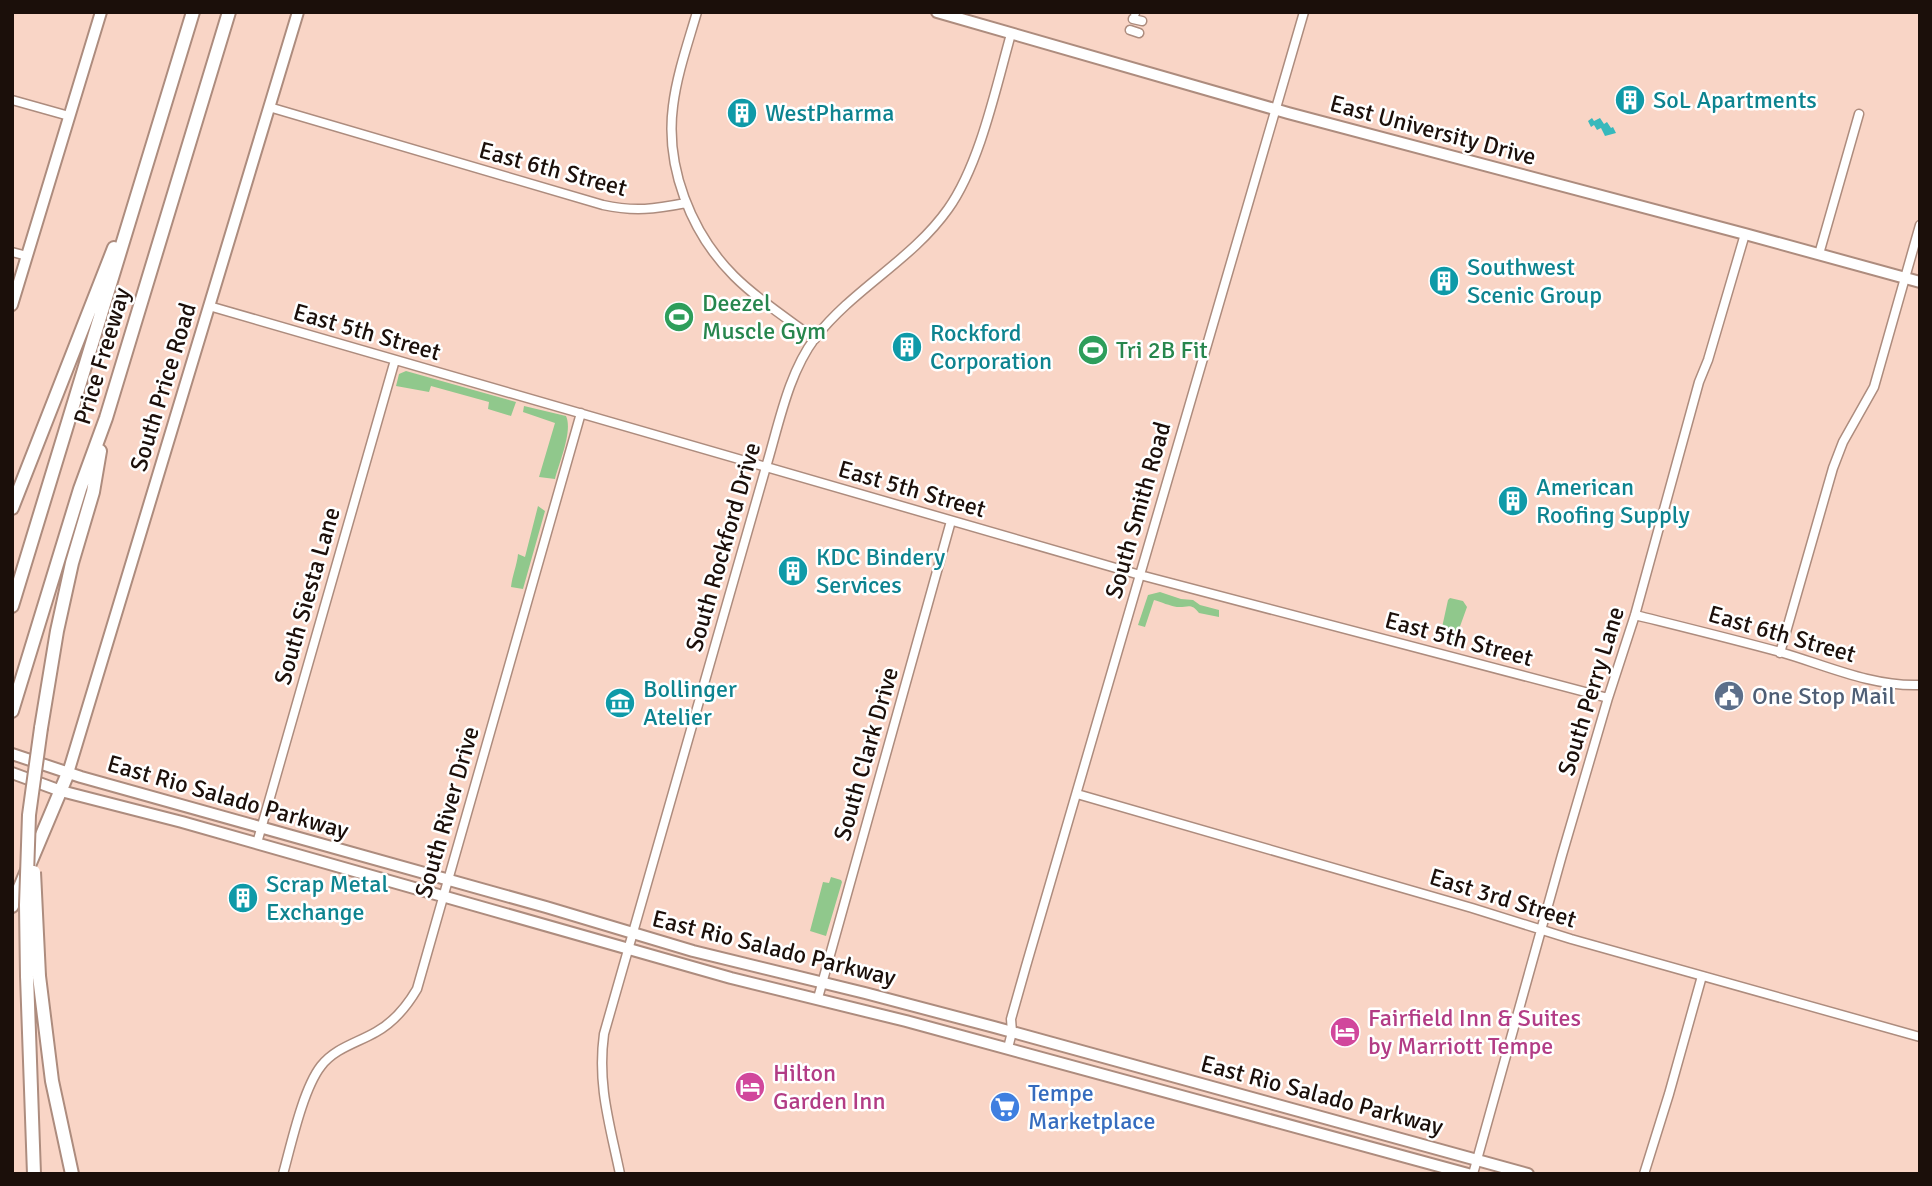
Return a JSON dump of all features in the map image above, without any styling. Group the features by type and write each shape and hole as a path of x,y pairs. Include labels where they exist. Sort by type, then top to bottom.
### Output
{"highway":[{"name":"Price Freeway","path":"12,606 193,12"},
{"name":"Price Freeway","path":"12,711 80,489 106,418 229,12"},
{"path":"12,508 142,180"},
{"path":"34,1174 34,856 42,721 57,631 72,563 93,492 106,418"},
{"path":"12,906 68,773"},
{"path":"33,976 72,1174"}],"main road":[{"path":"12,305 101,12"},
{"name":"South Price Road","path":"68,773 298,12"},
{"name":"East University Drive","path":"937,12 1276,110 1920,282"},
{"name":"East Rio Salado Parkway","path":"12,754 68,773 633,934 1007,1031 1528,1174"},
{"name":"East Rio Salado Parkway","path":"12,773 61,791 155,814 731,978 997,1045 1470,1174"}],"street":[{"path":"698,12 679,77 671,128 674,159 686,203 712,250 736,278 815,339"},
{"name":"South Smith Road","path":"997,1045 1007,1031 1011,1019 1304,12"},
{"name":"South Rockford Drive","path":"620,1174 604,1106 601,1066 606,1026 791,385 815,339 868,285 904,258 931,232 951,206 967,176 980,140 1011,34"},
{"path":"12,100 69,116"},
{"name":"East 6th Street","path":"269,107 603,205 640,211 686,203"},
{"path":"1819,254 1859,114"},
{"path":"1780,653 1833,468 1843,442 1874,387 1920,225"},
{"name":"South Perry Lane","path":"1470,1174 1608,698 1635,615 1699,382 1745,234"},
{"path":"12,251 27,256"},
{"name":"East 5th Street","path":"209,306 1140,575 1608,698"},
{"name":"South Siesta Lane","path":"257,843 395,360"},
{"name":"South River Drive","path":"283,1174 303,1103 321,1065 341,1048 377,1031 405,1009 417,989 581,413"},
{"name":"South Clark Drive","path":"818,998 951,521"},
{"name":"East 6th Street","path":"1635,615 1882,682 1920,685"},
{"name":"East 3rd Street","path":"1077,794 1541,930 1920,1037"},
{"path":"1644,1174 1702,976"},
{"name":"South Smith Road","path":"1007,1031 1008,1048"}],"green space":[{"path":"406,371 516,402 511,416 488,409 489,402 431,386 429,392 396,386 399,374"},
{"path":"524,406 566,416 567,438 555,479 539,477 555,423 523,412"},
{"path":"538,506 545,511 523,589 511,587 518,554 525,557"},
{"path":"1160,592 1219,610 1219,617 1199,613 1191,607 1177,607 1154,600 1145,627 1138,625 1148,595"},
{"path":"1450,598 1463,601 1467,607 1454,643 1443,642 1441,632"},
{"path":"831,877 842,882 826,936 810,931 823,882 829,883"}],"water":[{"path":"1592,118 1594,121 1600,118 1604,124 1607,122 1616,133 1605,136 1601,128 1597,130 1594,125 1591,127 1588,121"}],"place":[{"name":"SoL Apartments","path":"1630,100"},
{"name":"WestPharma","path":"742,113"},
{"name":"Southwest Scenic Group","path":"1444,281"},
{"name":"Deezel Muscle Gym","path":"679,317"},
{"name":"Rockford Corporation","path":"907,347"},
{"name":"Tri 2B Fit","path":"1093,350"},
{"name":"American Roofing Supply","path":"1513,501"},
{"name":"KDC Bindery Services","path":"793,571"},
{"name":"One Stop Mail","path":"1729,696"},
{"name":"Bollinger Atelier","path":"620,703"},
{"name":"Scrap Metal Exchange","path":"243,898"},
{"name":"Fairfield Inn & Suites by Marriott Tempe","path":"1345,1032"},
{"name":"Hilton Garden Inn","path":"750,1087"},
{"name":"Tempe Marketplace","path":"1005,1107"}]}
